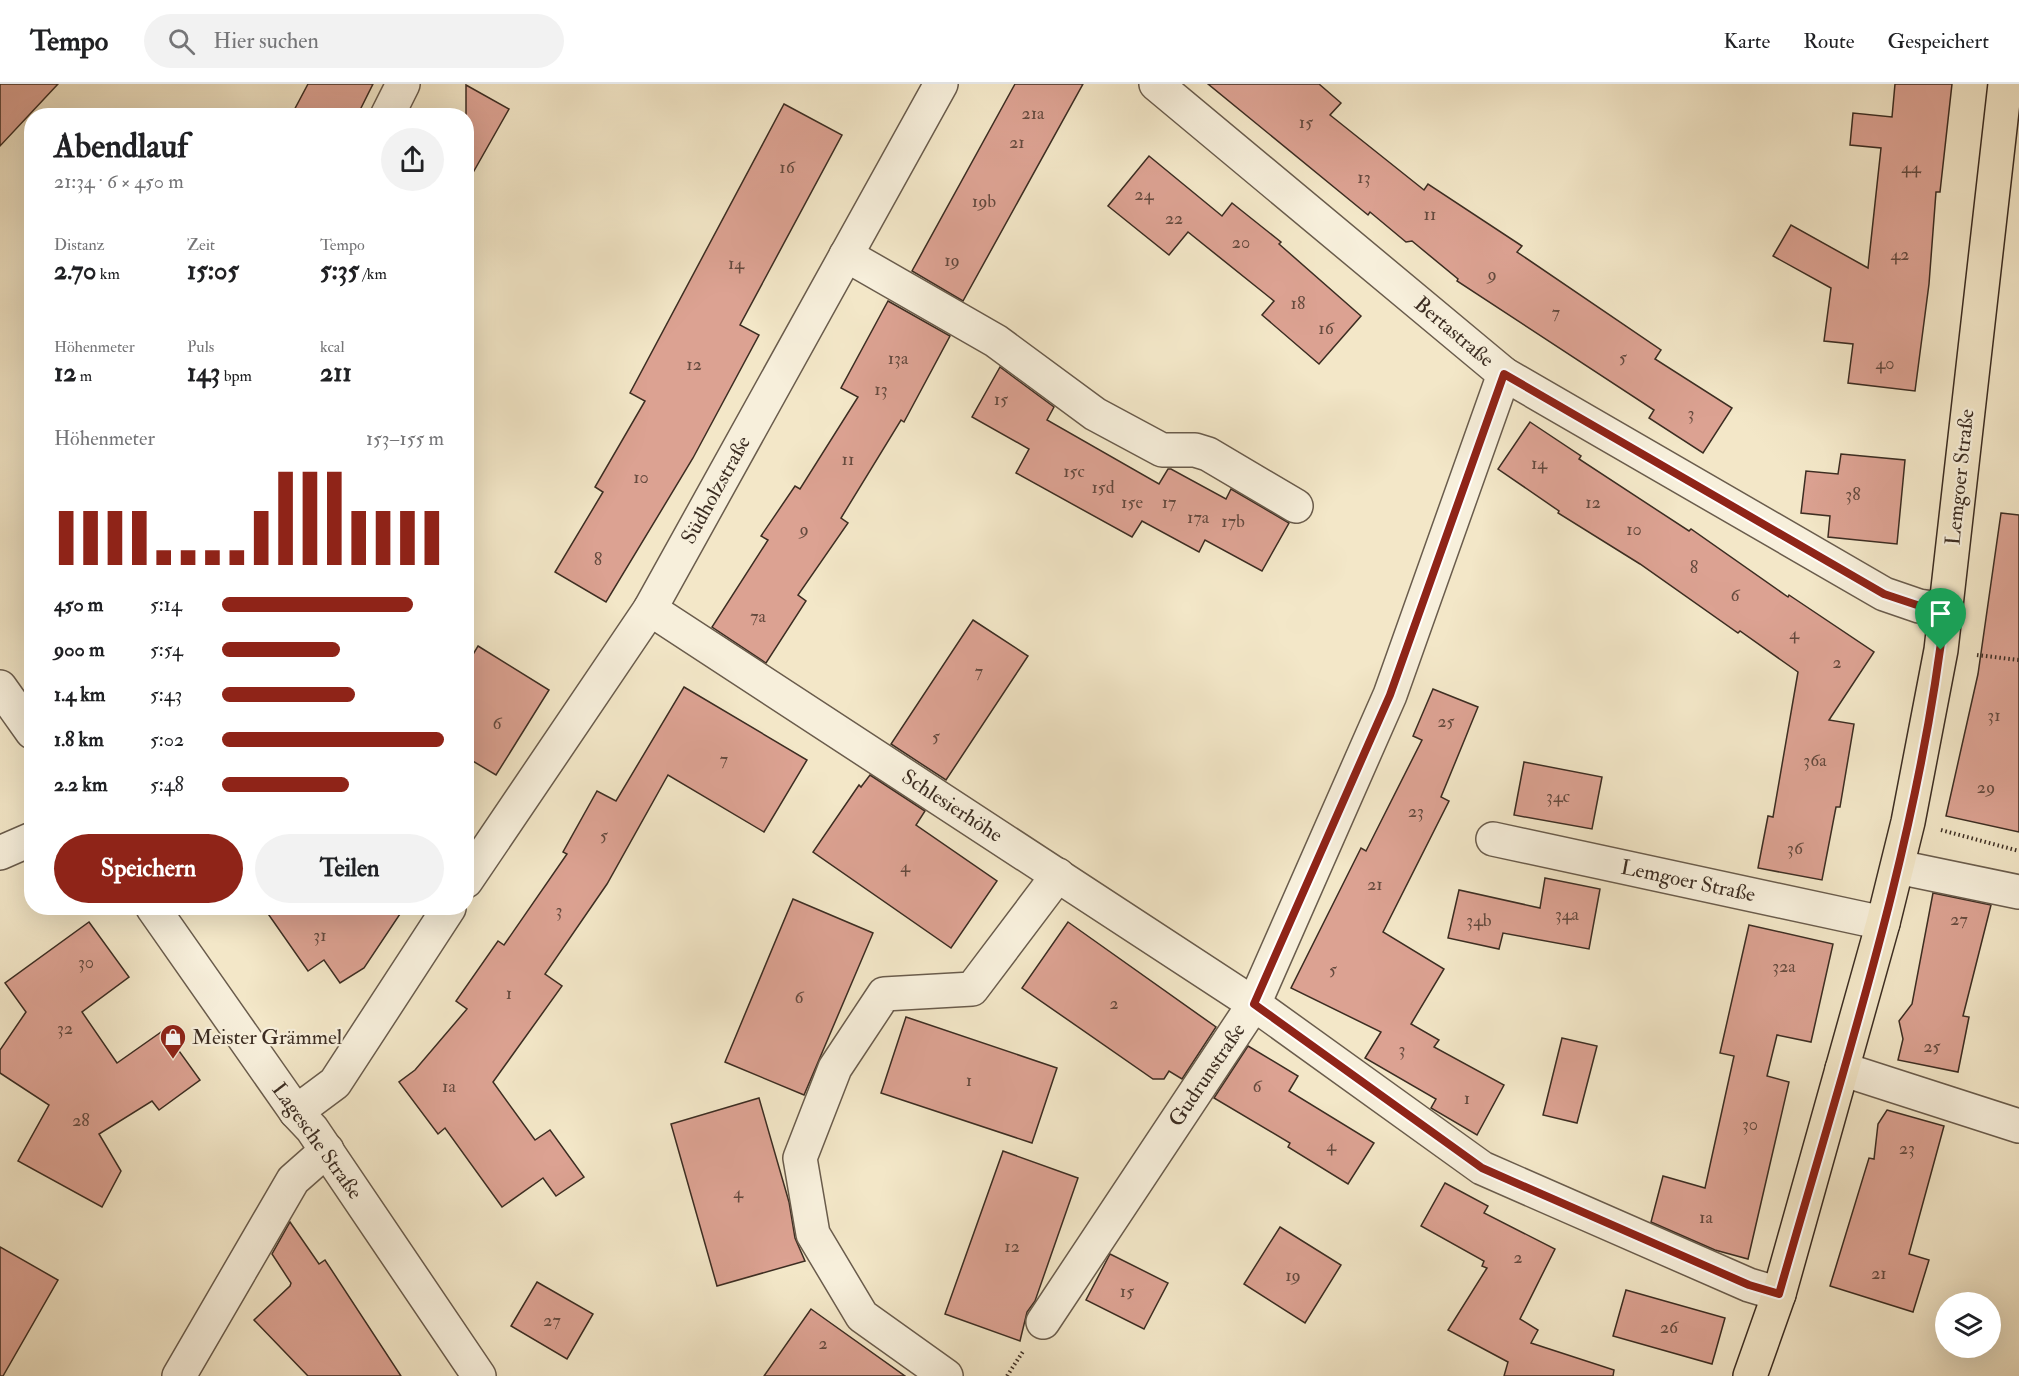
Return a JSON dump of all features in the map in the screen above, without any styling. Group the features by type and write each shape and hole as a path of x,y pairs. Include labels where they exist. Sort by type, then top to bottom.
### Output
{"main road":[{"name":"Lemgoer Straße","path":"1750,1376 1779,1294 1883,923 1908,822 1941,650 2009,99"}],"street":[{"path":"391,108 403,84"},
{"name":"Südholzstraße","path":"474,869 650,609 941,84"},
{"name":"Bertastraße","path":"1156,84 1504,374 1884,594 1920,606 1945,610"},
{"path":"846,255 996,341 1095,414 1162,450 1195,450 1208,454 1296,506"},
{"name":"Gudrunstraße","path":"1043,1322 1254,1004 1390,695 1504,374"},
{"name":"Schlesierhöhe","path":"650,609 1254,1004 1482,1168 1749,1285 1779,1294"},
{"path":"0,687 24,717"},
{"name":"Lemgoer Straße","path":"1492,839 1883,923"},
{"path":"0,853 24,842"},
{"path":"1898,867 2019,892"},
{"path":"946,1376 862,1316 813,1234 800,1158 835,1068 884,994 972,989 1058,874"},
{"name":"Lagesche Straße","path":"158,915 296,1112 327,1150 479,1376"},
{"path":"296,1112 335,1083 444,915"},
{"path":"1842,1069 2019,1126"},
{"path":"179,1376 293,1180 327,1150"}],"path":[{"path":"1941,650 2019,660"},
{"path":"1908,822 2019,851"}],"building":[{"path":"0,84 58,84 36,108 24,108 24,120 0,146"},
{"path":"308,84 373,84 361,108 295,108"},
{"path":"1015,84 1083,84 963,301 912,271"},
{"path":"1208,84 1319,84 1341,103 1330,115 1424,190 1428,184 1522,246 1517,252 1661,350 1655,359 1732,408 1703,453 1649,418 1654,410 1457,281 1458,279 1412,241 1406,242 1370,212 1368,215"},
{"path":"1895,84 1952,84 1940,192 1936,192 1929,284 1915,391 1848,383 1853,344 1824,341 1831,288 1773,256 1791,225 1868,268 1881,148 1850,145 1853,113 1892,117"},
{"path":"466,85 509,109 474,171 474,108 466,108"},
{"path":"784,104 842,135 740,325 759,335 693,458 606,602 555,572 603,492 595,487 645,401 630,393"},
{"path":"1149,156 1222,216 1232,203 1281,242 1279,244 1361,316 1319,364 1262,315 1274,301 1188,232 1169,255 1108,206"},
{"path":"888,301 950,336 904,422 901,420 841,518 848,523 798,595 806,601 766,663 712,627 768,540 761,536 795,486 800,489 858,397 841,388"},
{"path":"1000,367 1054,407 1047,420 1159,484 1168,469 1171,469 1226,499 1231,489 1289,523 1262,571 1205,540 1199,552 1142,521 1132,537 1016,473 1029,449 972,417"},
{"path":"1530,422 1581,456 1579,459 1689,531 1691,529 1788,597 1789,595 1874,652 1829,720 1854,724 1840,807 1836,807 1822,880 1758,868 1768,816 1773,817 1798,672 1640,564 1558,513 1559,511 1498,469"},
{"path":"1841,454 1905,460 1897,544 1828,537 1830,516 1801,513 1806,471 1838,474"},
{"path":"2001,513 2019,515 2019,832 1946,816 1978,674"},
{"path":"973,620 1028,656 946,780 891,744"},
{"path":"478,646 549,690 496,775 474,762 474,653"},
{"path":"684,687 807,760 764,832 668,775 607,884 545,974 562,986 493,1082 535,1140 550,1130 584,1177 556,1196 543,1178 502,1207 445,1128 438,1134 399,1082 415,1070 467,1009 456,1001 498,941 504,945 567,854 563,852 597,791 616,801"},
{"path":"1433,689 1478,707 1441,797 1449,801 1383,932 1444,969 1411,1024 1439,1040 1434,1047 1504,1085 1477,1135 1431,1108 1436,1099 1365,1058 1381,1032 1291,988 1361,848 1366,851 1422,740 1413,736"},
{"path":"1524,762 1602,777 1592,829 1514,815"},
{"path":"870,775 925,811 916,825 997,881 951,948 813,852 859,785 861,787"},
{"path":"1545,878 1600,889 1589,949 1503,933 1499,949 1448,938 1459,890 1540,908"},
{"path":"1933,893 1991,905 1963,1016 1969,1017 1958,1072 1898,1060 1903,1039 1899,1021 1912,1004"},
{"path":"793,899 873,933 804,1095 725,1062"},
{"path":"269,915 399,915 364,968 340,983 324,960 308,971"},
{"path":"89,922 129,977 82,1012 117,1063 164,1030 200,1080 159,1110 152,1101 99,1134 121,1171 102,1207 18,1161 49,1105 0,1073 0,1050 26,1012 5,983"},
{"path":"1068,922 1216,1027 1182,1079 1169,1071 1164,1079 1153,1079 1022,988"},
{"path":"1749,925 1833,944 1811,1042 1777,1035 1767,1076 1789,1082 1748,1259 1715,1250 1651,1222 1663,1176 1705,1188 1734,1056 1720,1053"},
{"path":"906,1017 1057,1068 1032,1143 881,1093"},
{"path":"1562,1038 1597,1046 1577,1123 1543,1115"},
{"path":"1248,1046 1298,1076 1289,1091 1374,1143 1348,1184 1288,1147 1290,1143 1214,1098"},
{"path":"759,1098 789,1202 795,1238 805,1261 717,1286 671,1124"},
{"path":"1887,1110 1944,1126 1909,1254 1929,1260 1913,1312 1830,1286 1869,1158 1874,1159 1878,1124"},
{"path":"1003,1151 1078,1178 1035,1301 1027,1312 1020,1341 945,1314"},
{"path":"1445,1183 1488,1206 1484,1213 1555,1249 1520,1319 1538,1330 1531,1343 1614,1370 1613,1376 1504,1376 1508,1362 1448,1330 1487,1268 1482,1266 1484,1261 1421,1226"},
{"path":"290,1222 319,1264 325,1260 401,1376 308,1376 254,1320 290,1286 291,1283 272,1254"},
{"path":"1280,1227 1341,1265 1305,1323 1244,1284"},
{"path":"0,1247 58,1280 3,1376 0,1376"},
{"path":"1110,1254 1168,1283 1144,1329 1086,1300"},
{"path":"537,1282 593,1314 567,1359 511,1326"},
{"path":"1626,1290 1725,1318 1712,1364 1613,1336"},
{"path":"811,1309 905,1376 764,1376"}],"place":[{"name":"Meister Grämmel","path":"173,1060"}],"route":[{"path":"1504,374 1884,594 1920,606 1945,610 1941,650 1898,867 1779,1294 1749,1285 1482,1168 1254,1004 1390,695 1504,374"}]}
